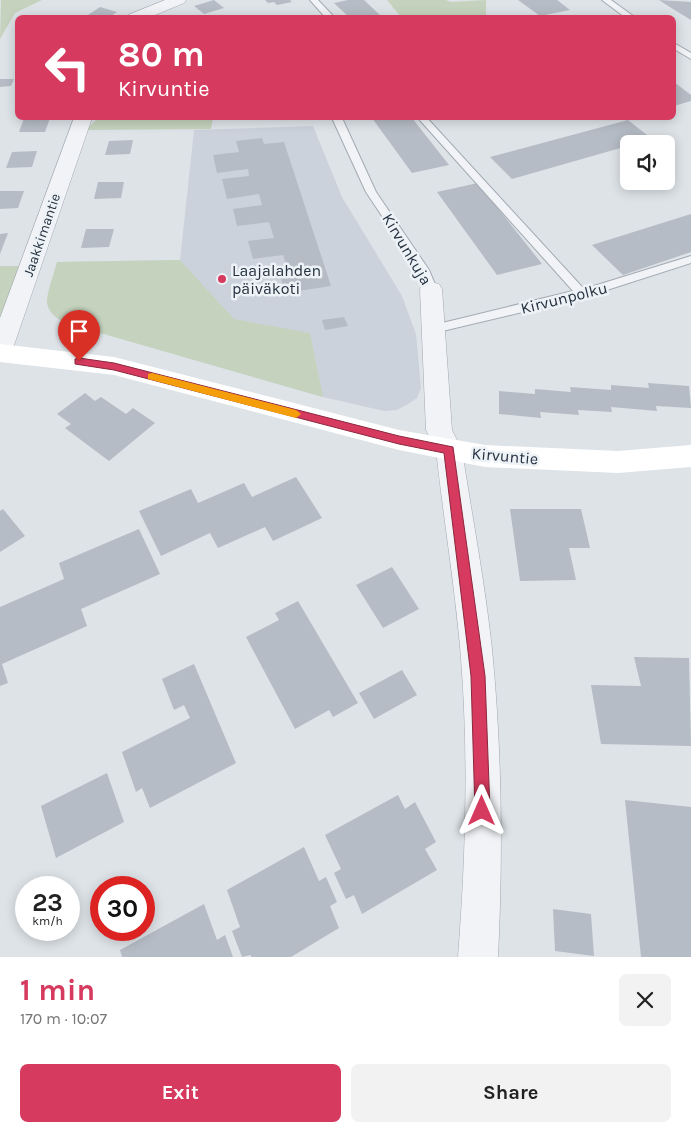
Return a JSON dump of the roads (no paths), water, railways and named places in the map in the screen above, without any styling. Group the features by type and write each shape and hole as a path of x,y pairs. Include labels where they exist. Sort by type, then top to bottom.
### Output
{"street":[{"path":"141,15 179,0"},
{"name":"Jaakkimantie","path":"0,352 81,120"},
{"name":"Kirvunkuja","path":"431,289 439,430 449,450 478,676 482,758 483,890 478,957"},
{"name":"Kirvuntie","path":"0,352 114,366 399,440 485,456 557,461 618,462 691,456"}],"lane":[{"path":"314,0 328,15"},
{"path":"606,0 628,15"},
{"path":"676,46 691,57"},
{"name":"Kirvunkuja","path":"338,120 371,192 423,270 431,289"},
{"path":"424,120 582,294"},
{"name":"Kirvunpolku","path":"434,329 582,294 632,280 691,259"}],"place":[{"name":"Laajalahden päiväkoti","path":"222,279"}]}
